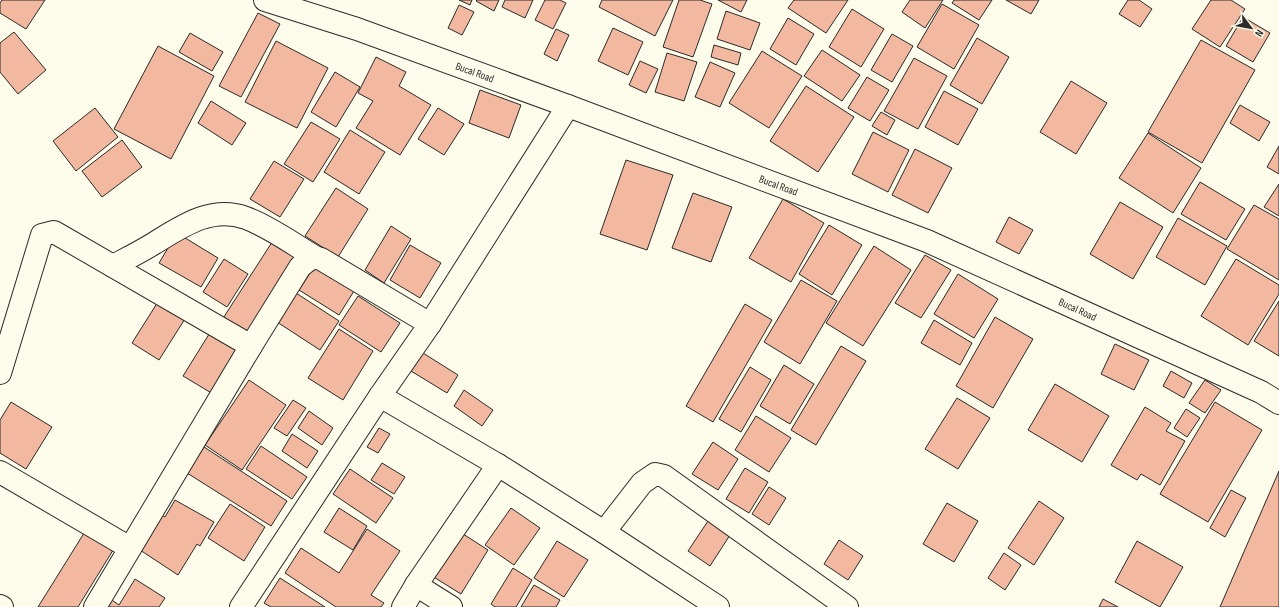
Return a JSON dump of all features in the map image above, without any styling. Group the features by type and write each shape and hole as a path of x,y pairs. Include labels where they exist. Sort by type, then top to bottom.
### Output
{"street":[{"name":"Bucal Road","path":"265,0 357,29 927,240 1261,392 1279,403"},
{"path":"241,607 380,396 430,324 568,106"},
{"path":"113,266 185,224 202,217 220,215 245,218 315,257 321,258 430,324"},
{"path":"0,373 42,235 54,232 251,346"},
{"path":"94,607 251,346 300,268 310,258 315,257"},
{"path":"380,396 498,465 718,607"},
{"path":"403,607 416,585 498,465"},
{"path":"0,472 130,548"},
{"path":"604,532 642,483 655,474 664,476 847,607"},
{"path":"416,585 451,607"}],"building":[{"path":"2,0 45,0 26,29 0,13 0,3"},
{"path":"459,0 472,0 470,5"},
{"path":"499,0 494,11 476,1"},
{"path":"505,0 533,0 525,18 502,7"},
{"path":"545,0 560,0 566,3 553,29 535,20"},
{"path":"602,0 673,0 655,36 599,7"},
{"path":"679,0 700,0 712,4 693,57 663,47"},
{"path":"718,0 747,0 741,12"},
{"path":"794,0 848,0 826,33 788,8"},
{"path":"910,0 943,0 925,28 902,12"},
{"path":"954,0 992,0 979,20 952,3"},
{"path":"1006,0 1039,0 1031,14"},
{"path":"1128,0 1139,0 1152,9 1140,27 1119,14"},
{"path":"1211,0 1231,0 1245,9 1220,47 1192,29"},
{"path":"942,4 979,25 954,69 917,47"},
{"path":"459,5 474,12 462,35 448,28"},
{"path":"852,9 884,29 861,67 829,47"},
{"path":"726,11 760,23 750,50 717,39"},
{"path":"258,13 280,24 241,97 219,86"},
{"path":"1243,17 1270,33 1253,62 1226,46"},
{"path":"788,18 814,34 796,65 770,49"},
{"path":"613,28 643,42 628,75 598,61"},
{"path":"556,29 569,35 557,61 544,54"},
{"path":"14,32 46,70 18,94 0,72 0,43"},
{"path":"190,33 223,52 212,71 179,52"},
{"path":"892,34 913,46 892,82 871,70"},
{"path":"977,38 1009,57 982,104 950,85"},
{"path":"1201,40 1255,70 1202,163 1148,132"},
{"path":"276,41 328,68 297,128 245,102"},
{"path":"714,45 741,53 738,65 711,57"},
{"path":"158,46 214,76 171,159 114,129"},
{"path":"822,50 860,75 842,101 804,76"},
{"path":"762,51 802,76 769,128 729,103"},
{"path":"667,53 697,62 684,101 655,92"},
{"path":"376,57 406,72 399,86 431,105 400,155 356,128 373,101 358,93"},
{"path":"914,58 947,76 918,129 884,111"},
{"path":"640,61 658,69 646,93 629,85"},
{"path":"710,62 735,73 720,107 695,97"},
{"path":"335,72 360,87 336,127 311,112"},
{"path":"867,77 889,90 870,121 848,108"},
{"path":"1071,81 1107,103 1076,154 1040,132"},
{"path":"806,86 854,117 818,172 770,141"},
{"path":"480,90 521,105 509,138 469,123"},
{"path":"944,91 978,109 958,145 925,127"},
{"path":"211,101 246,123 232,145 198,123"},
{"path":"1240,105 1270,122 1259,141 1230,123"},
{"path":"95,108 118,137 76,171 53,141"},
{"path":"438,108 464,124 444,155 418,139"},
{"path":"881,112 895,120 887,135 872,126"},
{"path":"311,122 340,139 313,182 284,164"},
{"path":"350,130 385,152 359,194 324,172"},
{"path":"873,132 909,150 888,192 852,174"},
{"path":"1148,133 1201,168 1173,213 1119,178"},
{"path":"122,140 142,167 102,197 82,171"},
{"path":"1279,146 1279,174 1267,167"},
{"path":"915,149 952,168 928,213 892,195"},
{"path":"626,160 673,175 647,250 600,234"},
{"path":"274,161 304,179 280,217 250,199"},
{"path":"1200,182 1245,209 1226,240 1181,214"},
{"path":"1279,184 1279,216 1264,207"},
{"path":"336,188 368,209 338,257 305,236"},
{"path":"693,193 732,207 711,262 672,248"},
{"path":"783,199 824,223 791,282 749,258"},
{"path":"1120,202 1163,227 1133,279 1090,254"},
{"path":"1254,205 1279,219 1279,280 1227,249"},
{"path":"1009,217 1033,230 1019,254 996,242"},
{"path":"1178,218 1227,246 1205,285 1156,257"},
{"path":"829,225 862,245 832,295 799,274"},
{"path":"391,226 411,239 384,283 365,270"},
{"path":"177,233 218,258 201,287 159,263"},
{"path":"276,236 303,253 248,341 220,323"},
{"path":"410,245 441,263 420,298 390,280"},
{"path":"874,246 911,270 863,346 826,323"},
{"path":"925,255 951,270 921,318 895,303"},
{"path":"224,259 248,274 227,307 203,292"},
{"path":"1236,259 1279,285 1279,294 1248,345 1201,316"},
{"path":"314,267 354,291 339,315 299,290"},
{"path":"958,274 998,299 974,338 934,314"},
{"path":"801,280 837,301 800,364 764,342"},
{"path":"296,293 339,321 320,350 277,322"},
{"path":"358,296 400,323 381,352 339,325"},
{"path":"161,297 188,314 159,360 132,343"},
{"path":"1279,301 1279,356 1254,341"},
{"path":"745,304 772,320 713,422 686,406"},
{"path":"995,317 1033,339 993,408 956,386"},
{"path":"934,320 972,343 960,365 921,343"},
{"path":"339,329 373,351 343,400 308,378"},
{"path":"211,331 241,350 213,394 183,376"},
{"path":"1115,344 1149,360 1134,390 1101,374"},
{"path":"841,346 866,361 816,445 791,430"},
{"path":"423,353 458,375 447,393 411,371"},
{"path":"784,365 814,384 790,424 760,406"},
{"path":"750,367 771,380 741,432 719,419"},
{"path":"1171,371 1192,383 1184,398 1163,386"},
{"path":"249,380 286,405 242,470 205,445"},
{"path":"1205,380 1221,390 1205,413 1189,403"},
{"path":"1055,384 1109,416 1082,462 1028,430"},
{"path":"464,390 493,410 482,426 454,406"},
{"path":"957,398 990,418 958,469 925,449"},
{"path":"293,400 306,408 287,436 274,428"},
{"path":"11,402 52,427 26,469 0,453 0,420"},
{"path":"1215,402 1262,430 1208,522 1160,494"},
{"path":"1145,407 1171,423 1166,431 1185,441 1160,485 1141,474 1137,480 1111,465"},
{"path":"1186,409 1200,418 1187,437 1174,428"},
{"path":"309,411 333,428 322,445 298,428"},
{"path":"756,416 791,438 769,472 735,450"},
{"path":"379,428 390,434 378,453 367,447"},
{"path":"292,434 318,451 307,468 282,451"},
{"path":"713,442 738,459 718,490 692,474"},
{"path":"261,446 307,477 292,499 246,469"},
{"path":"204,447 287,501 271,526 187,473"},
{"path":"382,463 405,477 394,494 371,480"},
{"path":"745,468 768,482 749,513 726,499"},
{"path":"350,469 393,498 376,523 333,494"},
{"path":"1279,471 1279,607 1220,607"},
{"path":"769,487 786,498 769,525 752,514"},
{"path":"1231,490 1246,498 1225,537 1210,528"},
{"path":"175,500 214,522 200,546 197,544 178,575 140,550 162,515 165,517"},
{"path":"1039,501 1064,518 1034,565 1008,548"},
{"path":"947,503 978,521 954,562 923,544"},
{"path":"230,504 265,527 244,561 208,538"},
{"path":"339,508 367,526 353,550 324,532"},
{"path":"511,508 540,528 514,565 485,545"},
{"path":"708,521 730,535 710,566 688,551"},
{"path":"367,529 400,551 371,595 384,603 381,607 336,607 285,573 301,548 339,573"},
{"path":"86,530 115,547 78,607 38,607"},
{"path":"460,532 488,550 461,594 432,576"},
{"path":"839,540 863,556 848,580 824,564"},
{"path":"557,541 588,560 564,597 534,578"},
{"path":"1137,541 1183,567 1160,607 1115,582"},
{"path":"1004,553 1021,565 1005,590 988,578"},
{"path":"513,568 532,580 516,607 495,607 491,604"},
{"path":"280,578 325,607 271,607 264,603"},
{"path":"135,579 165,598 159,607 103,607 109,598 119,605"},
{"path":"534,585 560,600 556,607 521,607"},
{"path":"1103,599 1118,607 1099,607"}]}
